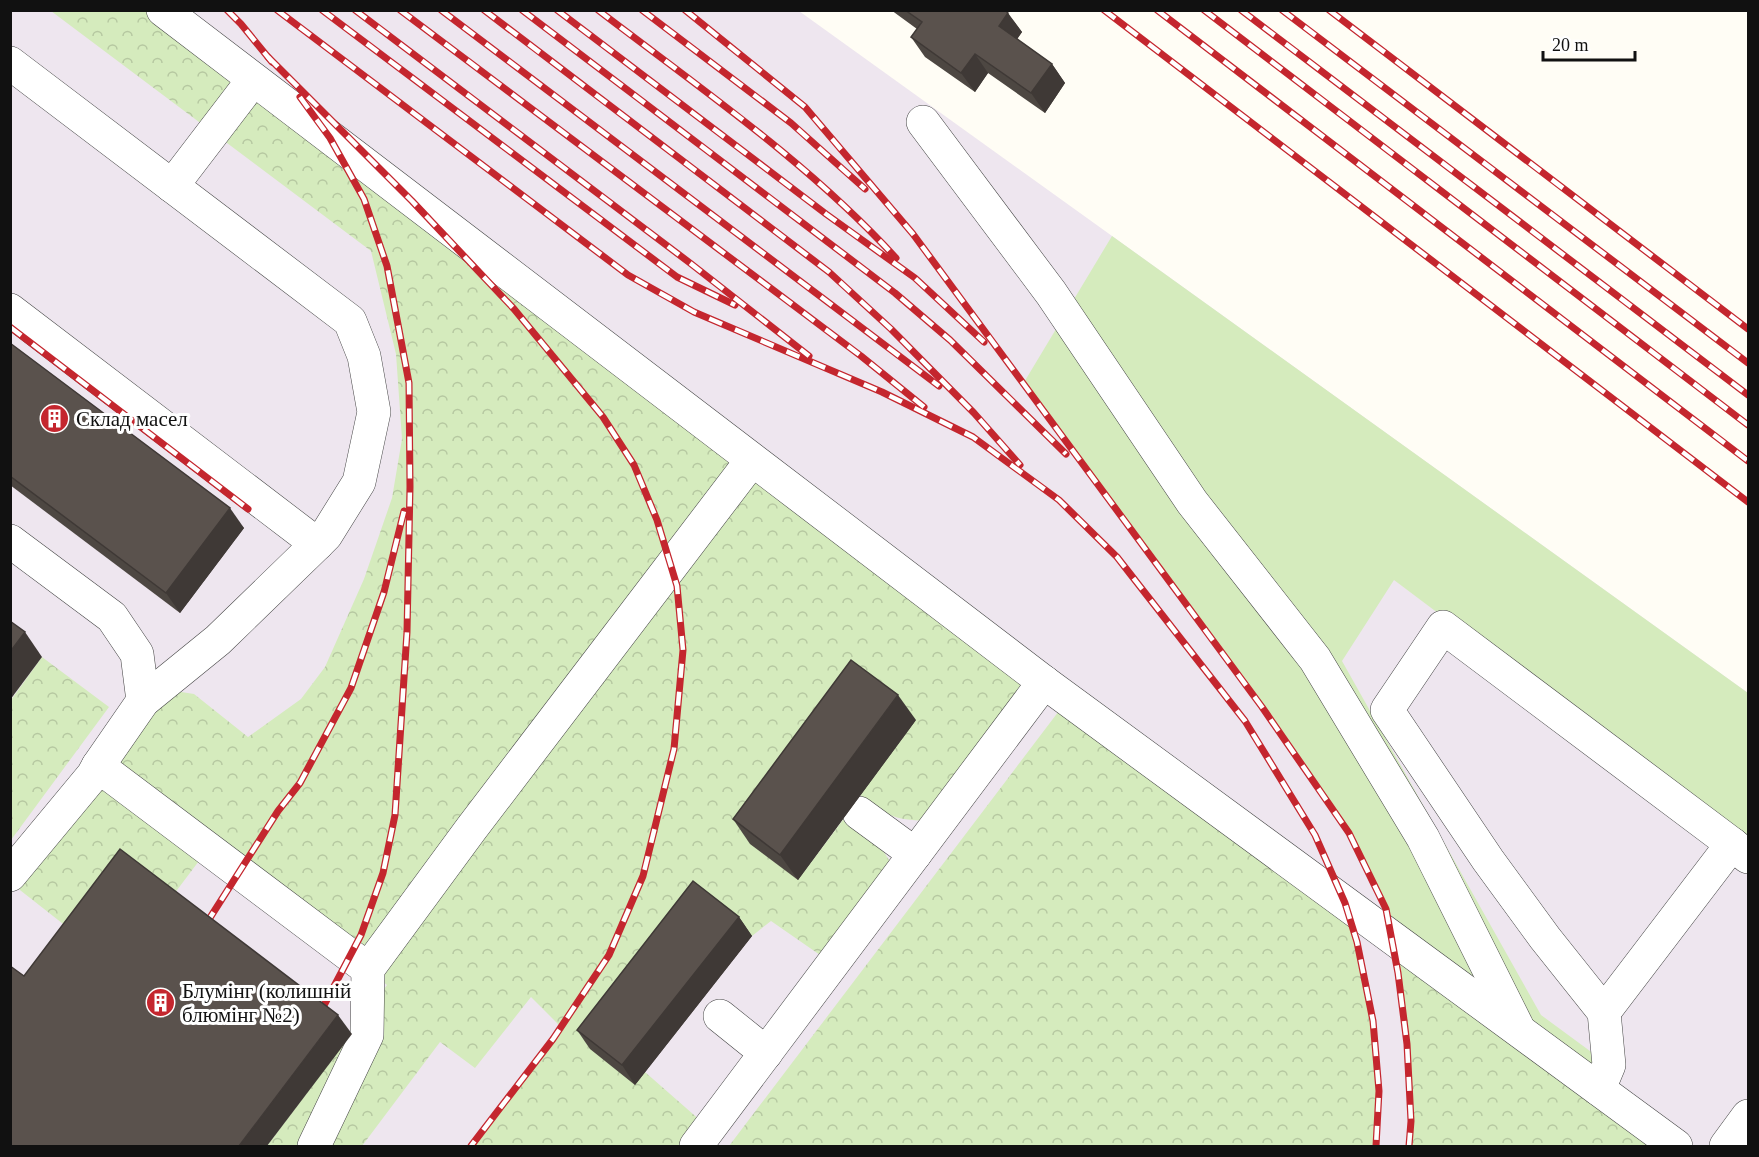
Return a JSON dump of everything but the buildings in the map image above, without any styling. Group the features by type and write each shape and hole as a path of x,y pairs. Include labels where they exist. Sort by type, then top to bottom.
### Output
{"street":[{"path":"163,10 1044,682 1676,1146"},
{"path":"10,63 350,321 364,356 374,412 359,482 326,535 218,640 143,700 93,775 10,875"},
{"path":"172,186 253,80"},
{"path":"923,122 1051,293 1192,502 1315,659 1423,838 1519,1030"},
{"path":"10,310 317,544"},
{"path":"314,1146 367,1035 368,969 478,820 752,460"},
{"path":"10,541 112,617 137,654 143,700"},
{"path":"1599,1089 1609,1065 1604,1012 1545,938 1488,860 1387,710 1443,627 1740,851 1604,1012"},
{"path":"696,1146 1044,682"},
{"path":"98,766 368,969"},
{"path":"859,813 915,854"},
{"path":"720,1016 766,1053"},
{"path":"1726,1146 1749,1116"}],"shaded area":[{"path":"10,11 799,11 1748,693 1748,1146 11,1146"}],"green space":[{"path":"51,11 163,11 1044,682 940,821 897,817 880,810 860,795 798,880 845,817 874,837 899,875 833,964 771,921 752,936 707,901 635,1084 645,1072 710,1129 696,1146 470,1146 561,1027 531,997 475,1068 440,1042 362,1146 267,1146 387,985 208,849 171,898 81,938 11,883 98,766 175,691 194,694 248,737 301,699 325,667 364,579 392,498 402,439 396,354 371,251"},
{"path":"1112,236 1748,693 1748,846 1394,580 1342,661 1541,1015 1609,1065 1599,1089 1391,937 1386,909 1349,833 1262,707 1023,384"},
{"path":"42,657 109,707 11,840 11,700"},
{"path":"1068,699 1345,903 1364,972 1373,1020 1379,1092 1376,1146 729,1146"},
{"path":"1391,937 1665,1146 1409,1146 1410,1094 1407,1042"}],"railway":[{"path":"227,10 272,62"},
{"path":"277,10 628,275 694,312 882,392 973,437 1059,500 1117,557 1245,721 1315,835 1345,903 1357,942 1373,1021 1379,1091 1376,1146"},
{"path":"322,10 677,277 735,305"},
{"path":"355,10 690,263 809,356"},
{"path":"400,10 861,356 924,407"},
{"path":"441,10 939,386"},
{"path":"484,10 829,272 891,329 974,413 1020,465"},
{"path":"522,10 895,293 950,340 1066,454"},
{"path":"557,10 826,214 915,278 984,342"},
{"path":"598,10 715,98 791,159 827,190 896,258"},
{"path":"642,10 791,123 865,189"},
{"path":"685,10 805,107 913,234 1262,707 1349,833 1386,909 1398,973 1407,1044 1411,1121 1409,1146"},
{"path":"1104,10 1748,502"},
{"path":"1157,10 1748,461"},
{"path":"1204,10 1748,425"},
{"path":"1241,10 1748,395"},
{"path":"1282,10 1748,363"},
{"path":"1329,10 1748,329"},
{"path":"268,57 412,201 514,309 603,417 634,465 657,520 677,586 683,650 674,749 643,876 609,955 553,1039 471,1146"},
{"path":"300,97 330,138 364,199 387,266 409,383 410,487 407,632 395,815 383,873 361,935 321,1011"},
{"path":"10,327 248,509"},
{"path":"206,924 278,811 300,783 351,688 384,592 404,511"}],"place":[{"name":"Склад масел","path":"55,419"},
{"name":"Блумінг (колишній блюмінг №2)","path":"161,1003"}]}
